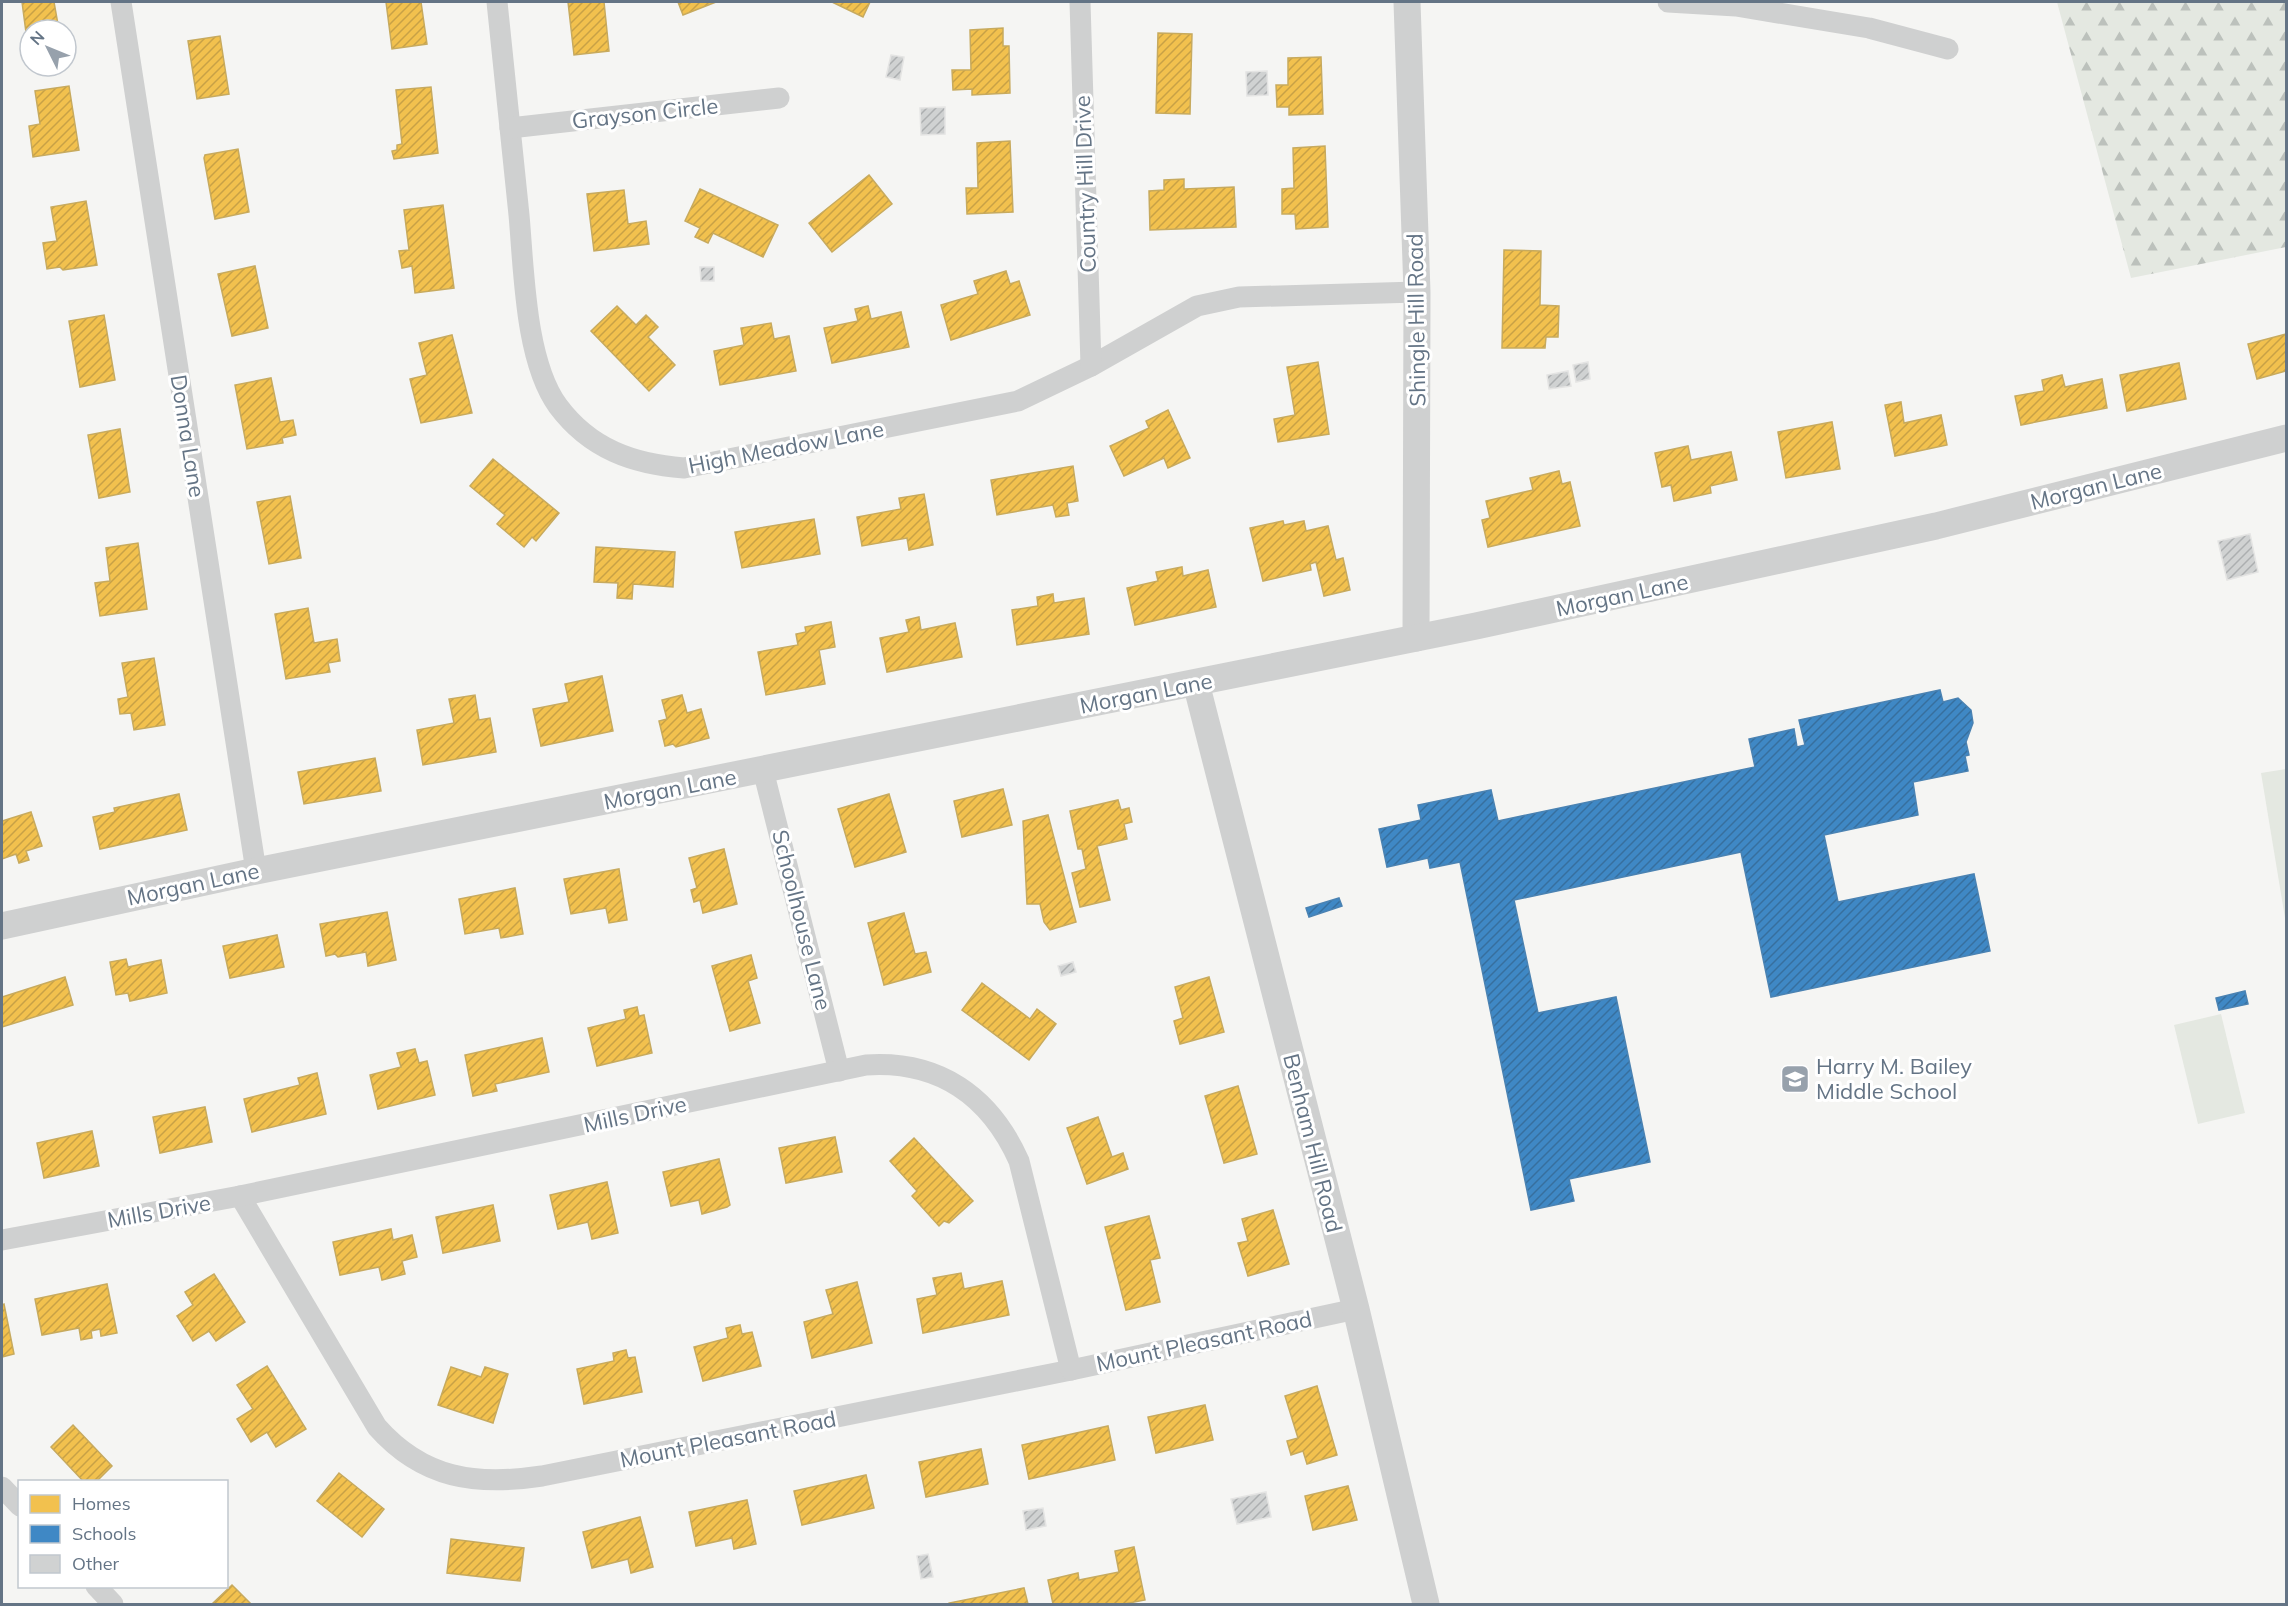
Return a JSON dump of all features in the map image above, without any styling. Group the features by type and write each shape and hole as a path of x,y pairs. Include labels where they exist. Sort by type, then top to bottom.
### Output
{"street":[{"name":"Donna Lane","path":"121,2 256,871"},
{"name":"High Meadow Lane","path":"497,2 530,324 543,377 557,404 576,427 599,446 628,459 684,468 1018,401 1091,366 1197,306 1239,297 1418,292"},
{"name":"Country Hill Drive","path":"1080,2 1091,366"},
{"name":"Shingle Hill Road","path":"1407,2 1418,292 1416,638"},
{"path":"1668,2 1736,6 1869,28 1948,50"},
{"name":"Grayson Circle","path":"510,128 779,99"},
{"name":"Morgan Lane","path":"2,926 256,871 1416,638 1936,526 2286,438"},
{"name":"Benham Hill Road","path":"1196,683 1356,1309 1424,1604"},
{"name":"Schoolhouse Lane","path":"763,770 839,1071"},
{"name":"Mills Drive","path":"2,1239 240,1196 839,1071 885,1064 909,1067 959,1085 995,1118 1019,1161 1071,1370"},
{"name":"Mount Pleasant Road","path":"240,1196 377,1427 394,1446 417,1462 441,1473 478,1481 507,1482 542,1476 1071,1370 1356,1309"},
{"path":"2,1487 18,1504"}],"green space":[{"path":"2057,2 2286,2 2286,247 2131,278"},
{"path":"2286,769 2286,924 2261,773"},
{"path":"2221,1014 2245,1113 2198,1124 2174,1025"}],"building: Homes":[{"path":"22,2 54,2 57,18 24,18"},
{"path":"386,2 421,2 427,44 392,49"},
{"path":"568,2 604,2 609,51 574,55"},
{"path":"678,2 716,2 683,15"},
{"path":"832,2 870,2 863,17"},
{"path":"1003,28 1003,46 1009,46 1010,93 972,95 972,89 953,90 952,70 971,70 970,30"},
{"path":"1158,33 1192,34 1190,114 1156,113"},
{"path":"220,36 229,94 197,99 188,41"},
{"path":"1321,57 1323,114 1289,115 1289,107 1277,107 1276,85 1288,85 1288,58"},
{"path":"69,86 79,150 33,157 29,126 40,124 35,91"},
{"path":"431,87 438,153 394,159 392,151 397,150 397,145 402,144 396,90"},
{"path":"1010,141 1013,212 967,214 966,188 978,188 977,143"},
{"path":"1325,146 1328,227 1296,229 1295,214 1282,214 1282,189 1294,188 1293,148"},
{"path":"238,149 249,212 215,219 204,158 205,155"},
{"path":"869,175 892,204 832,252 809,223"},
{"path":"1184,179 1184,189 1234,187 1236,227 1150,230 1149,191 1164,190 1164,180"},
{"path":"700,189 778,225 763,257 713,233 708,243 695,237 700,228 685,221"},
{"path":"624,190 628,224 646,221 649,244 594,251 587,194"},
{"path":"86,201 97,265 63,270 60,267 47,269 43,243 57,241 51,207"},
{"path":"443,205 454,288 415,293 412,266 402,268 399,251 409,250 404,210"},
{"path":"1504,250 1541,251 1540,305 1559,306 1558,337 1546,337 1545,348 1502,348"},
{"path":"255,266 268,328 232,336 218,274"},
{"path":"1006,271 1010,284 1019,281 1030,315 951,340 941,305 978,294 974,281"},
{"path":"617,306 636,325 646,315 658,327 648,337 675,365 649,391 591,331"},
{"path":"868,306 871,319 901,312 909,347 832,363 824,328 858,321 855,309"},
{"path":"104,315 115,380 80,387 69,321"},
{"path":"771,323 774,339 789,336 796,371 720,385 714,351 744,345 741,328"},
{"path":"2286,334 2286,371 2257,379 2248,344"},
{"path":"452,335 472,413 421,423 410,379 427,375 419,343"},
{"path":"1318,362 1329,434 1278,442 1274,419 1295,415 1287,367"},
{"path":"2179,363 2186,399 2127,411 2120,375"},
{"path":"2062,375 2065,387 2102,379 2107,408 2021,425 2015,396 2044,391 2042,380"},
{"path":"271,378 280,422 293,420 296,435 282,438 283,443 247,449 235,385"},
{"path":"1901,402 1904,423 1941,415 1947,445 1895,456 1885,405"},
{"path":"1168,410 1190,458 1168,468 1164,458 1124,476 1110,446 1149,428 1146,421"},
{"path":"1832,422 1840,469 1786,478 1778,432"},
{"path":"120,429 130,492 99,498 88,435"},
{"path":"1688,446 1691,460 1731,452 1737,480 1710,486 1711,493 1674,501 1671,485 1662,487 1655,453"},
{"path":"493,459 559,513 536,541 532,537 524,547 497,524 505,515 470,486"},
{"path":"1073,466 1078,501 1067,503 1069,515 1056,517 1053,505 997,515 991,480"},
{"path":"1559,471 1562,484 1570,482 1580,526 1488,547 1482,520 1490,518 1486,501 1533,490 1530,478"},
{"path":"924,494 933,545 909,550 907,538 862,546 857,517 901,509 899,498"},
{"path":"290,496 301,558 269,564 257,502"},
{"path":"814,519 820,554 742,568 735,532"},
{"path":"1283,521 1284,525 1304,521 1306,531 1328,526 1336,560 1343,558 1350,590 1324,596 1316,562 1310,564 1311,570 1263,581 1250,528"},
{"path":"138,543 147,609 100,616 95,583 110,581 106,548"},
{"path":"596,547 675,552 673,587 633,584 632,599 617,598 618,583 594,582"},
{"path":"1182,567 1183,576 1208,570 1216,607 1135,625 1127,588 1158,581 1156,572"},
{"path":"1053,594 1054,603 1084,598 1089,634 1017,645 1012,610 1038,606 1037,597"},
{"path":"308,608 314,643 337,639 340,661 328,663 330,672 286,679 275,614"},
{"path":"919,617 921,630 955,623 962,657 887,672 880,638 909,632 906,620"},
{"path":"831,622 835,647 819,650 825,684 766,695 758,652 798,645 796,634 806,632 805,627"},
{"path":"154,658 165,725 134,730 131,713 120,714 118,699 128,697 122,663"},
{"path":"602,676 613,731 541,746 533,709 569,702 565,684"},
{"path":"475,695 479,720 490,718 496,752 423,765 417,730 454,723 449,699"},
{"path":"682,695 687,713 701,709 709,738 676,747 673,744 665,746 659,721 667,719 662,700"},
{"path":"375,758 381,791 304,804 298,772"},
{"path":"1003,789 1012,825 962,837 954,801"},
{"path":"179,794 187,830 100,849 93,817 115,812 114,808"},
{"path":"889,794 906,852 855,867 838,809"},
{"path":"1118,800 1121,810 1129,808 1132,822 1124,824 1127,839 1097,846 1110,900 1080,907 1072,873 1086,869 1082,849 1078,849 1070,811"},
{"path":"31,812 42,846 26,851 29,860 19,863 16,854 2,859 2,821"},
{"path":"1048,815 1076,922 1050,930 1044,922 1040,904 1027,904 1023,821"},
{"path":"724,849 737,904 703,913 700,900 694,902 691,890 697,888 689,858"},
{"path":"619,869 627,920 609,923 606,908 571,914 564,879"},
{"path":"515,888 523,934 501,938 499,928 465,934 459,899"},
{"path":"387,912 396,960 368,966 366,952 338,957 335,954 326,956 320,924"},
{"path":"904,913 915,954 926,952 931,972 884,985 868,923"},
{"path":"277,935 284,967 230,978 223,946"},
{"path":"751,955 757,978 748,981 760,1023 730,1031 712,966"},
{"path":"126,959 128,967 161,960 167,993 130,1001 128,993 116,995 110,962"},
{"path":"65,977 73,1005 2,1027 2,997"},
{"path":"1209,977 1224,1032 1180,1044 1174,1021 1183,1018 1175,987"},
{"path":"982,983 1030,1019 1037,1009 1056,1024 1029,1060 962,1010"},
{"path":"637,1007 639,1016 644,1015 652,1053 597,1066 588,1028 626,1019 624,1010"},
{"path":"542,1038 549,1072 495,1084 497,1091 473,1096 465,1055"},
{"path":"415,1049 419,1063 427,1061 435,1095 378,1109 370,1075 401,1067 397,1053"},
{"path":"317,1073 326,1114 252,1132 244,1099 300,1085 298,1078"},
{"path":"1238,1086 1257,1154 1224,1163 1205,1096"},
{"path":"205,1107 212,1142 160,1153 153,1117"},
{"path":"1098,1117 1112,1157 1123,1153 1128,1169 1087,1184 1067,1128"},
{"path":"92,1131 99,1166 44,1178 37,1143"},
{"path":"835,1137 842,1172 786,1183 779,1148"},
{"path":"914,1138 973,1201 949,1223 944,1221 939,1226 912,1196 917,1191 890,1161"},
{"path":"719,1159 730,1205 702,1214 699,1200 671,1206 663,1172"},
{"path":"607,1182 618,1233 592,1239 588,1222 558,1229 550,1195"},
{"path":"493,1205 500,1241 443,1253 436,1217"},
{"path":"1273,1210 1289,1264 1248,1276 1238,1243 1248,1241 1242,1219"},
{"path":"1149,1216 1160,1258 1150,1260 1160,1302 1126,1310 1105,1227"},
{"path":"391,1229 393,1240 412,1235 417,1257 402,1261 405,1274 382,1280 379,1267 340,1275 333,1242"},
{"path":"961,1273 964,1289 1002,1281 1009,1315 923,1333 917,1299 937,1295 933,1278"},
{"path":"214,1274 245,1322 216,1341 209,1331 193,1341 177,1316 193,1305 185,1292"},
{"path":"857,1282 872,1343 812,1358 804,1322 833,1314 826,1290"},
{"path":"107,1284 117,1333 101,1336 100,1329 91,1331 92,1338 81,1340 79,1328 42,1335 35,1299"},
{"path":"4,1304 14,1354 2,1357 2,1305"},
{"path":"740,1325 742,1334 752,1332 761,1366 703,1381 694,1347 728,1338 726,1328"},
{"path":"626,1350 628,1358 635,1357 642,1392 584,1404 577,1369 614,1361 613,1353"},
{"path":"267,1366 306,1429 276,1447 267,1432 251,1442 237,1419 253,1409 237,1385"},
{"path":"451,1367 481,1377 485,1367 508,1374 493,1423 438,1405"},
{"path":"1317,1386 1337,1455 1307,1464 1303,1451 1291,1455 1287,1441 1298,1438 1285,1396"},
{"path":"1205,1405 1213,1440 1156,1453 1148,1417"},
{"path":"73,1425 112,1466 98,1480 82,1480 51,1447"},
{"path":"1108,1426 1115,1460 1029,1479 1022,1445"},
{"path":"981,1449 988,1484 926,1497 919,1462"},
{"path":"339,1473 384,1509 362,1537 317,1501"},
{"path":"866,1475 874,1508 802,1525 794,1491"},
{"path":"1348,1486 1357,1520 1313,1530 1305,1496"},
{"path":"747,1500 756,1544 734,1549 732,1538 696,1546 689,1512"},
{"path":"640,1517 653,1567 631,1573 628,1559 592,1568 583,1532"},
{"path":"451,1539 524,1548 520,1581 447,1573"},
{"path":"1134,1547 1145,1600 1124,1604 1053,1604 1048,1580 1078,1573 1079,1580 1119,1572 1115,1551"},
{"path":"232,1585 251,1604 212,1604"},
{"path":"1024,1588 1028,1604 949,1604 949,1603"}],"building: Schools":[{"path":"1940,690 1943,702 1958,698 1971,710 1973,723 1966,742 1969,755 1965,756 1968,771 1913,782 1918,815 1824,835 1838,902 1974,874 1990,951 1771,997 1741,852 1514,900 1538,1013 1616,997 1650,1162 1569,1179 1574,1201 1531,1210 1460,862 1430,868 1428,858 1387,867 1379,829 1421,820 1418,805 1491,790 1498,821 1755,767 1749,739 1794,729 1797,747 1805,745 1799,720"},
{"path":"1339,898 1342,906 1309,917 1306,908"},
{"path":"2245,991 2248,1004 2219,1010 2216,998"}],"building: Other":[{"path":"891,55 904,57 900,80 886,77"},
{"path":"1267,71 1268,95 1247,96 1246,72"},
{"path":"945,107 945,134 921,135 920,108"},
{"path":"700,267 714,267 714,281 701,281"},
{"path":"1588,362 1590,379 1576,382 1573,365"},
{"path":"1568,371 1571,386 1549,389 1547,375"},
{"path":"2250,534 2258,572 2227,580 2218,541"},
{"path":"1073,962 1076,972 1061,976 1058,966"},
{"path":"1266,1492 1271,1517 1237,1524 1231,1499"},
{"path":"1043,1508 1046,1526 1026,1530 1023,1511"},
{"path":"928,1554 933,1577 921,1579 917,1556"}],"place":[{"name":"Harry M. Bailey Middle School","path":"1795,1079"}]}
